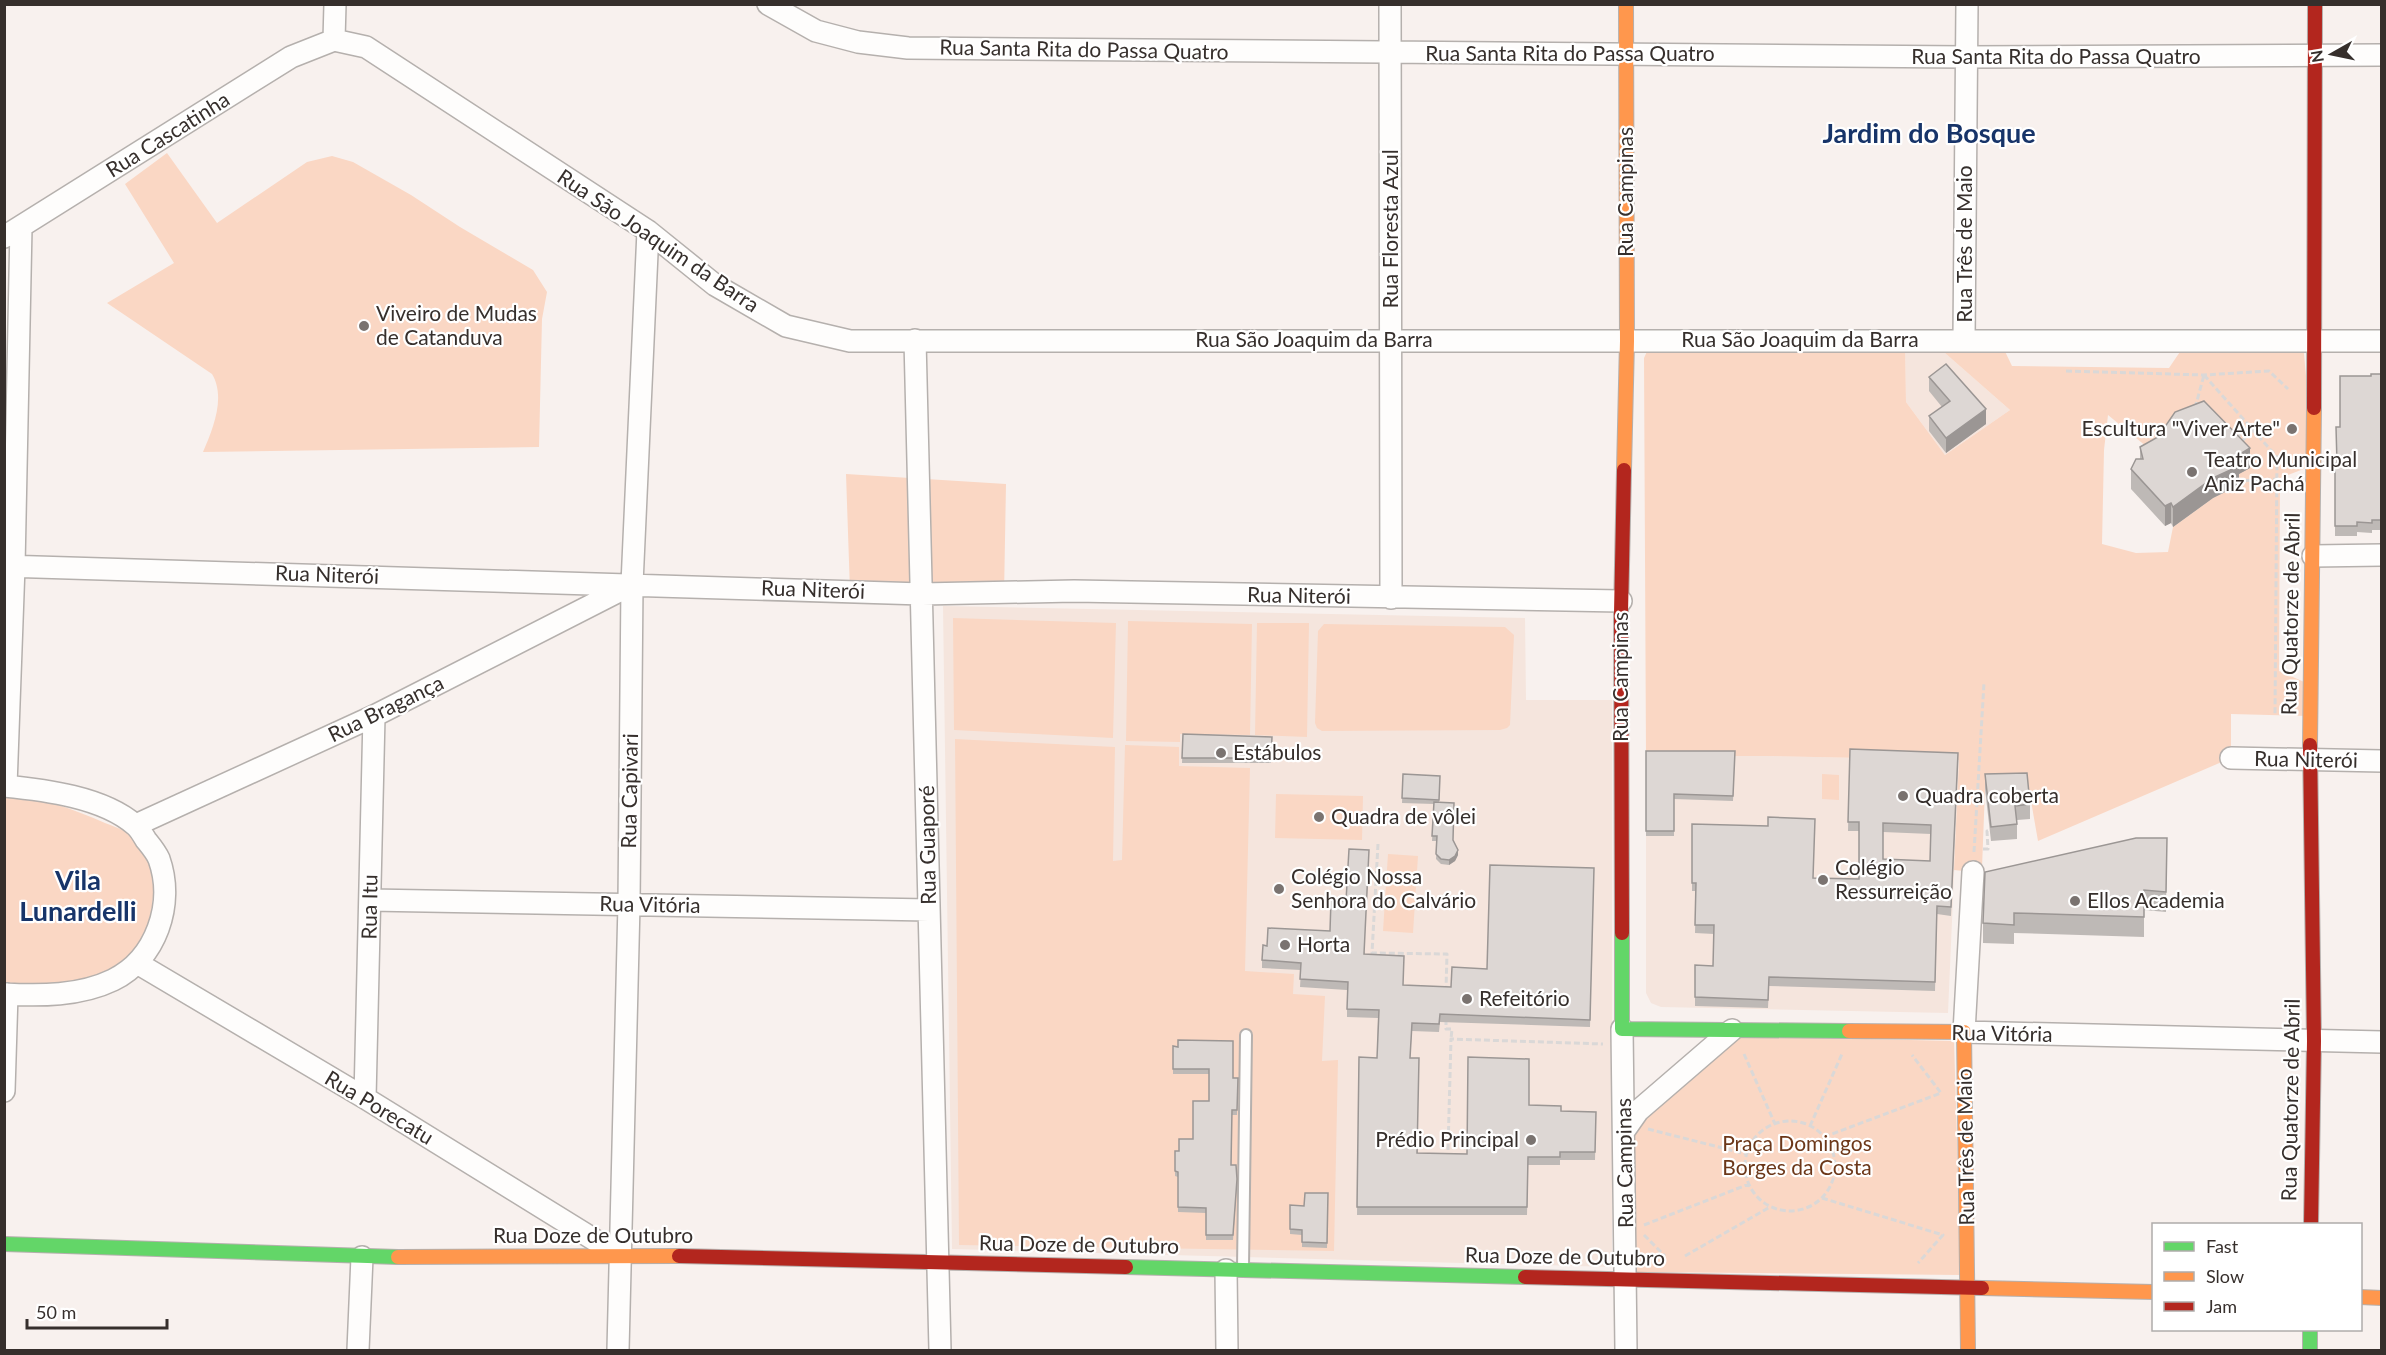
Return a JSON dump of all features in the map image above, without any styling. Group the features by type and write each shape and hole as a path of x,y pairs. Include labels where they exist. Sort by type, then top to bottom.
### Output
{"street":[{"path":"334,40 335,4"},
{"name":"Rua Santa Rita do Passa Quatro","path":"768,4 816,31 858,42 908,48 1965,57 2382,55"},
{"name":"Rua Floresta Azul","path":"1390,4 1391,598"},
{"name":"Rua Campinas","path":"1626,4 1627,341 1621,601 1622,1037 1631,1129 1626,1350"},
{"name":"Rua Três de Maio","path":"1964,339 1966,4"},
{"name":"Rua Quatorze de Abril","path":"2311,1223 2314,1041 2310,760 2315,4"},
{"name":"Rua São Joaquim da Barra","path":"334,40 366,46 648,231 715,285 786,326 850,341 1392,339 2382,341"},
{"name":"Rua Cascatinha","path":"13,232 291,57 334,40"},
{"name":"Rua Capivari","path":"618,1350 629,904 632,584 648,231"},
{"path":"4,1091 6,994 58,994 87,989 113,980 137,963 156,938 166,895 158,858 136,825 108,809 73,796 5,786 13,232"},
{"name":"Rua Guaporé","path":"915,340 940,1350"},
{"path":"2313,556 2382,555"},
{"name":"Rua Niterói","path":"9,566 922,594 1074,591 1621,601"},
{"name":"Rua Bragança","path":"136,825 374,716 632,584"},
{"name":"Rua Itu","path":"364,1098 374,716"},
{"name":"Rua Niterói","path":"2231,758 2382,761"},
{"name":"Rua Três de Maio","path":"1968,1350 1965,1032 1973,872"},
{"name":"Rua Vitória","path":"370,900 929,910"},
{"name":"Rua Porecatu","path":"137,963 364,1098 620,1256"},
{"path":"1631,1129 1646,1103 1732,1030"},
{"name":"Rua Vitória","path":"1622,1037 1732,1030 1965,1032 2382,1042"},
{"name":"Rua Doze de Outubro","path":"4,1244 362,1257 620,1256 2152,1292"},
{"path":"358,1350 362,1257"},
{"path":"1227,1350 1234,1270"},
{"path":"2362,1297 2382,1298"},
{"path":"2310,1331 2310,1350"}],"lane":[{"path":"1234,1270 1245,1035"}],"path":[{"path":"2066,371 2204,375 2269,371 2291,391"},
{"path":"2193,415 2204,375"},
{"path":"2204,375 2277,457 2275,715"},
{"path":"2233,442 2249,426"},
{"path":"2235,448 2253,430"},
{"path":"2237,481 2277,479"},
{"path":"1973,872 1984,683"},
{"path":"1983,849 1988,849 1987,831 1990,831"},
{"path":"1378,844 1372,953 1447,954 1446,997"},
{"path":"1446,1018 1446,1029 1452,1029 1448,1150"},
{"path":"1451,1039 1622,1037"},
{"path":"1810,1126 1846,1044"},
{"path":"1743,1052 1775,1124"},
{"path":"1824,1137 1941,1093 1912,1055"},
{"path":"1792,1121 1810,1126 1824,1137 1831,1149 1834,1175 1829,1187 1822,1198 1803,1210 1792,1212 1770,1207 1754,1194 1749,1184 1745,1167 1746,1154 1757,1135 1775,1124 1792,1121"},
{"path":"1631,1129 1746,1154"},
{"path":"1672,1263 1637,1228 1749,1184"},
{"path":"1822,1198 1942,1235 1916,1266"},
{"path":"1682,1257 1770,1207"}],"shaded area":[{"path":"1929,339 2010,410 1945,455 1906,402 1905,340"},
{"name":"Colégio Nossa Senhora do Calvário","path":"943,606 1525,618 1526,700 1612,700 1612,1267 952,1249"},
{"name":"Colégio Ressurreição","path":"1646,756 1959,760 1948,1013 1661,1007 1651,1003 1646,993"}],"green space":[{"path":"167,153 217,223 307,162 332,156 353,162 533,270 547,292 542,319 539,447 203,452 211,433 218,403 216,383 212,374 107,303 174,263 125,184"},
{"path":"1929,339 1999,339 2012,366 2169,368 2188,340 2303,343 2314,465 2280,478 2279,671 2311,685 2311,716 2231,714 2231,758 2038,841 2027,778 1985,789 1982,868 1973,872 1954,870 1959,760 1646,756 1644,358 1650,345 1905,340 1906,402 1945,455 2010,410","holes":["2108,415 2158,456 2230,489 2213,498 2173,527 2168,552 2136,553 2102,544 2104,450"]},
{"path":"846,474 1006,484 1004,596 850,591"},
{"path":"953,618 1116,623 1113,738 954,730"},
{"path":"1128,621 1252,624 1250,735 1180,734 1180,742 1126,741"},
{"path":"1257,623 1309,623 1307,737 1255,735"},
{"path":"1324,624 1505,627 1514,635 1510,725 1500,730 1322,731 1315,723 1318,631"},
{"path":"955,739 1115,747 1113,861 1122,860 1125,745 1179,747 1179,766 1250,768 1245,971 1294,974 1293,994 1325,996 1322,1061 1338,1060 1334,1251 959,1245"},
{"path":"1822,774 1839,775 1839,800 1822,799"},
{"path":"5,792 56,804 121,829 138,843 147,857 152,874 153,892 147,927 140,942 130,955 104,975 69,984 5,987"},
{"name":"Quadra de vôlei","path":"1276,794 1363,796 1362,840 1275,838"},
{"path":"1388,854 1418,856 1413,933 1383,931"},
{"name":"Praça Domingos Borges da Costa","path":"1736,1036 1954,1041 1961,1275 1635,1272 1632,1129"}],"building":[{"path":"1946,364 1986,409 1946,438 1929,416 1950,401 1929,377"},
{"path":"2371,374 2382,374 2382,520 2372,520 2372,523 2357,522 2357,526 2335,526 2336,427 2340,427 2340,376 2371,376"},
{"name":"Teatro Municipal Aniz Pachá","path":"2204,401 2250,448 2235,457 2239,466 2213,478 2173,507 2171,503 2165,506 2131,469 2136,459 2143,459 2140,447 2158,437 2175,412"},
{"name":"Estábulos","path":"1183,734 1272,737 1271,758 1182,758"},
{"name":"Colégio Ressurreição","path":"1850,749 1958,753 1951,907 1937,906 1935,982 1769,977 1768,1000 1695,997 1695,965 1713,966 1714,925 1695,925 1696,883 1692,883 1692,824 1768,826 1768,817 1815,819 1813,878 1859,879 1859,822 1848,822","holes":["1883,823 1931,825 1930,861 1883,859"]},
{"path":"1646,751 1735,751 1733,796 1674,794 1674,831 1646,831"},
{"path":"2027,773 2030,804 2015,806 2017,824 1991,827 1985,774"},
{"path":"1403,774 1440,776 1439,800 1402,798"},
{"path":"1434,802 1454,803 1453,840 1458,850 1449,860 1441,859 1436,854 1437,836 1432,836"},
{"name":"Ellos Academia","path":"2136,838 2167,838 2166,892 2144,890 2144,917 2014,913 2014,925 1983,923 1985,872"},
{"path":"1349,849 1369,850 1364,954 1404,956 1403,985 1451,987 1452,967 1487,969 1490,865 1594,868 1590,1020 1440,1014 1439,1024 1412,1023 1410,1058 1419,1058 1417,1153 1467,1154 1468,1057 1529,1059 1529,1105 1561,1106 1561,1111 1596,1112 1595,1152 1560,1152 1560,1157 1528,1157 1527,1207 1357,1207 1359,1057 1377,1058 1379,1010 1347,1009 1348,982 1300,979 1301,963 1262,960 1263,945 1267,946 1268,928 1330,931 1331,900 1346,901"},
{"path":"1178,1040 1233,1041 1233,1078 1238,1078 1237,1110 1232,1110 1231,1165 1236,1165 1237,1179 1233,1235 1206,1235 1206,1208 1178,1207 1178,1172 1175,1171 1175,1151 1179,1151 1179,1139 1193,1139 1193,1101 1209,1101 1209,1069 1173,1069 1173,1046 1178,1047"},
{"path":"1305,1193 1328,1193 1327,1243 1302,1242 1302,1230 1290,1229 1290,1205 1304,1206"}],"traffic: fast":[{"path":"1622,933 1622,1029 1849,1031"},
{"path":"4,1244 398,1257"},
{"path":"1126,1267 1525,1277"},
{"path":"2310,1331 2310,1350"}],"traffic: slow":[{"path":"1624,470 1627,341 1626,4"},
{"path":"2310,745 2314,408"},
{"path":"1849,1031 1964,1032 1968,1350"},
{"path":"398,1257 679,1256"},
{"path":"1982,1288 2152,1292"},
{"path":"2362,1297 2382,1298"}],"traffic: jam":[{"path":"2314,408 2315,4"},
{"path":"1622,933 1621,613 1624,470"},
{"path":"2310,745 2314,1041 2311,1223"},
{"path":"679,1256 1126,1267"},
{"path":"1525,1277 1982,1288"}],"place":[{"name":"Viveiro de Mudas de Catanduva","path":"364,326"},
{"name":"Escultura \"Viver Arte\"","path":"2292,429"},
{"name":"Teatro Municipal Aniz Pachá","path":"2192,472"},
{"name":"Estábulos","path":"1221,753"},
{"name":"Quadra coberta","path":"1903,796"},
{"name":"Quadra de vôlei","path":"1319,817"},
{"name":"Colégio Ressurreição","path":"1823,880"},
{"name":"Colégio Nossa Senhora do Calvário","path":"1279,889"},
{"name":"Ellos Academia","path":"2075,901"},
{"name":"Horta","path":"1285,945"},
{"name":"Refeitório","path":"1467,999"},
{"name":"Prédio Principal","path":"1531,1140"}],"district":[{"name":"Jardim do Bosque","path":"1929,134"},
{"name":"Vila Lunardelli","path":"78,896"}]}
